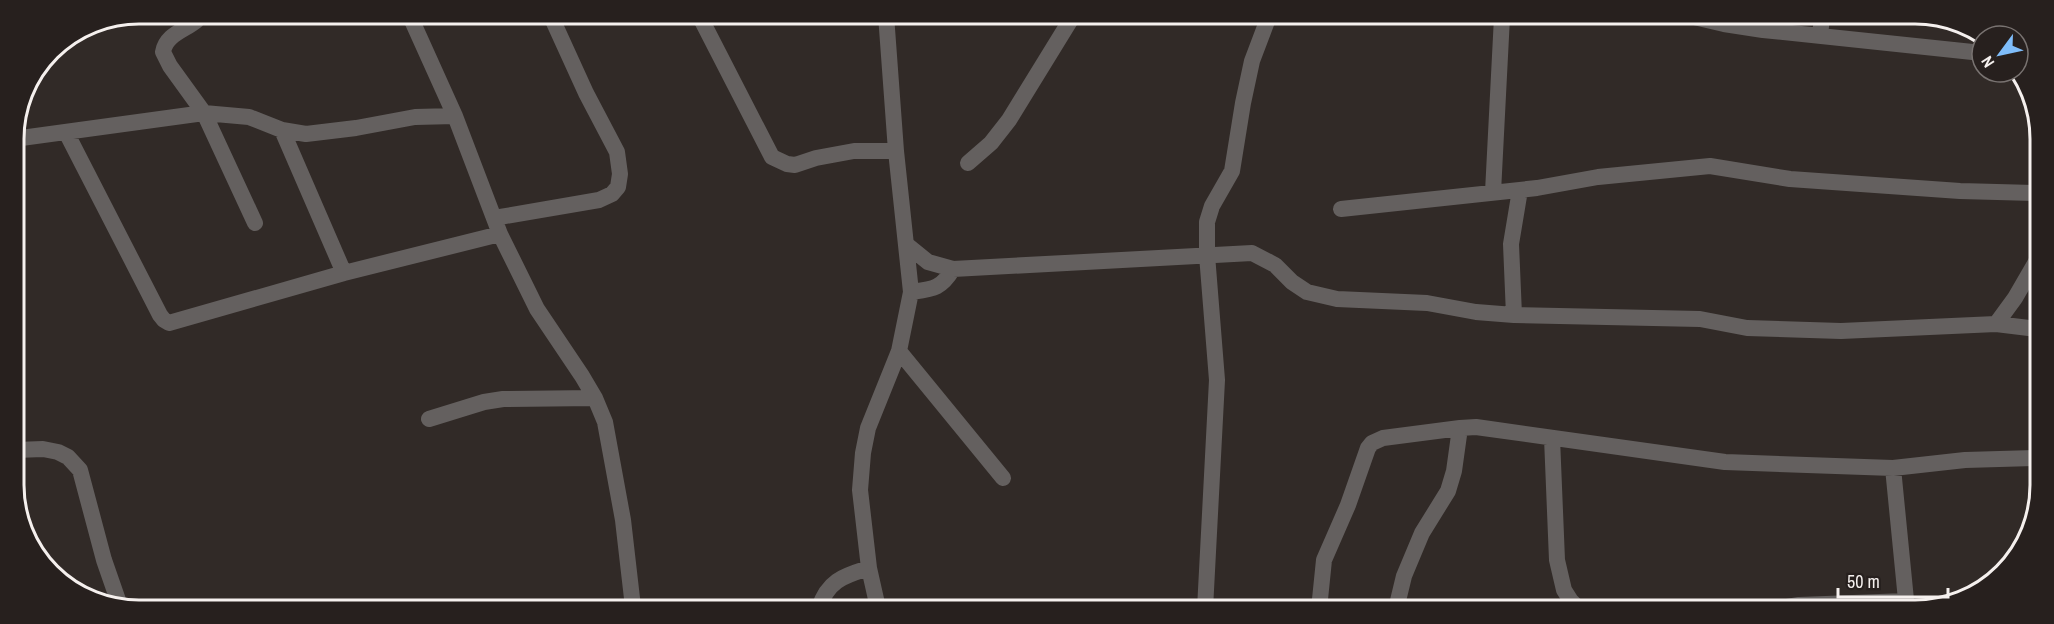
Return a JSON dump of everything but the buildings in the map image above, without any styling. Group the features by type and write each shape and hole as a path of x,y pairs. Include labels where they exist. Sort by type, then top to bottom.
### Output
{"street":[{"path":"191,24 173,35 163,52 170,66 204,113 255,223"},
{"path":"414,24 455,116 497,226 537,309 595,398 605,422 613,458 632,600"},
{"path":"66,132 164,320 174,322 497,226 599,200 612,194 618,187 620,174 617,152 586,93 555,24"},
{"path":"704,24 772,157 795,165 816,158 854,151 896,152"},
{"path":"876,600 869,568 860,490 863,453 868,428 899,351 911,292 908,245 896,152 887,24"},
{"path":"968,163 991,143 1009,120 1068,24"},
{"path":"1205,600 1217,380 1207,255 1207,222 1212,206 1232,171 1252,61 1266,24"},
{"path":"1493,192 1502,24"},
{"path":"1725,24 1970,52"},
{"path":"1820,36 1821,24"},
{"path":"24,138 204,113 249,117 282,130 306,134 356,129 415,117 455,116"},
{"path":"282,130 344,273"},
{"path":"1341,209 1520,190 1598,177 1710,166 1790,179 1960,192 2030,193"},
{"path":"1514,315 1511,244 1520,190"},
{"path":"908,245 928,262 954,269 1252,253 1275,265 1307,292 1337,300 1427,303 1476,312 1514,315 1700,319 1748,328 1841,331 1996,324 2030,328"},
{"path":"911,292 937,287 944,283 954,269"},
{"path":"1996,324 2030,272"},
{"path":"899,351 1004,478"},
{"path":"429,419 484,402 502,399 595,398"},
{"path":"1320,600 1324,560 1348,506 1368,448 1372,443 1383,438 1476,427 1725,462 1893,468 1965,460 2030,458"},
{"path":"1398,600 1404,576 1422,532 1448,491 1454,471 1460,428"},
{"path":"1552,438 1557,560 1564,590 1570,600"},
{"path":"24,450 43,449 58,452 68,457 80,470 104,560 117,598"},
{"path":"1893,468 1906,600"},
{"path":"823,600 838,579 869,568"}]}
